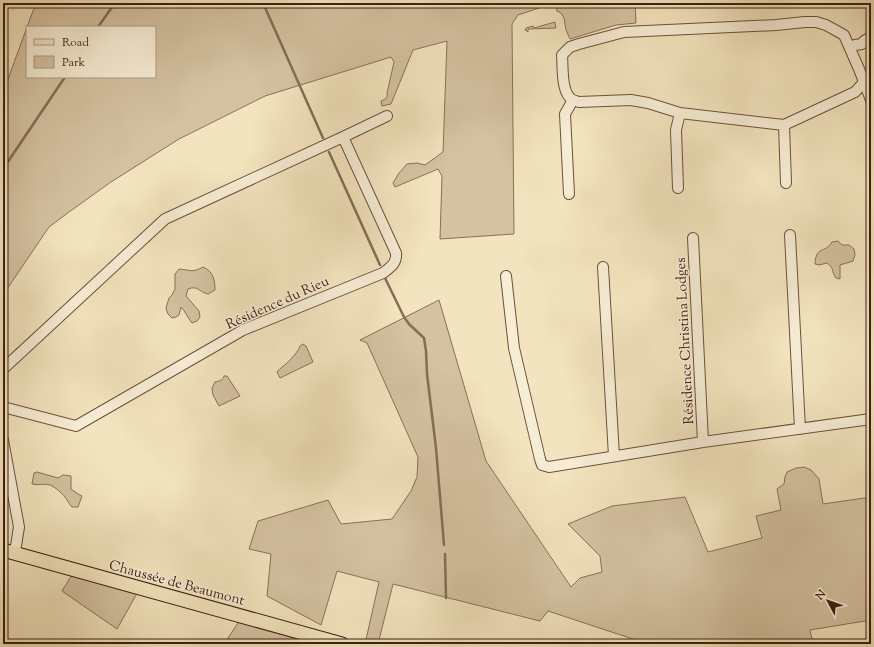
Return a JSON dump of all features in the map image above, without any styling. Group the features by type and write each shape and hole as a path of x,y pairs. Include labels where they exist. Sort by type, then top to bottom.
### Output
{"main road":[{"name":"Chaussée de Beaumont","path":"8,552 342,644"}],"street":[{"path":"867,80 855,92 784,126 680,113 648,103 631,100 579,102 573,100 564,88 562,55 570,47 624,32 816,22 826,25 844,35 859,69 867,80 871,100"},
{"path":"850,48 854,45 862,44 871,37"},
{"path":"568,194 566,114 573,100"},
{"path":"678,188 676,130 680,113"},
{"path":"3,369 165,219 387,116"},
{"path":"784,126 786,183"},
{"name":"Résidence du Rieu","path":"3,407 76,426 243,330 388,269 395,262 396,253 343,137"},
{"path":"790,234 800,429"},
{"name":"Résidence Christina Lodges","path":"693,238 703,442"},
{"path":"603,267 614,456"},
{"name":"Résidence Christina Lodges","path":"506,276 514,348 542,465 549,467 703,442 871,419"},
{"path":"3,440 19,527 16,546 8,552"}],"green space":[{"path":"36,3 554,3 518,15 512,24 514,234 440,239 442,176 438,169 395,187 393,183 407,164 417,163 425,165 443,152 447,41 413,50 391,104 382,106 381,101 387,97 394,62 391,57 265,96 179,139 111,182 49,227 3,295 3,93 26,30 26,78 156,78 156,26 27,26"},
{"path":"555,3 635,3 636,23 616,25 570,39 566,30 564,18 561,13 557,11"},
{"path":"555,22 556,28 528,29 528,32 525,30 526,28 533,26 534,28"},
{"path":"838,241 842,245 849,245 854,249 855,255 853,261 840,265 840,279 836,278 831,267 827,263 819,265 815,264 817,254 819,252 827,248 832,242"},
{"path":"203,267 213,276 215,290 208,294 196,288 191,288 188,289 186,296 199,311 200,317 197,321 192,323 181,307 179,315 172,318 168,314 166,308 169,298 175,289 175,274 179,269 194,271"},
{"path":"439,300 486,461 571,587 580,578 602,572 600,556 568,524 612,506 685,497 708,552 762,538 756,516 781,510 777,489 784,484 787,472 796,468 804,467 811,470 819,479 823,504 871,497 871,620 810,630 813,644 648,644 548,611 540,621 393,584 378,644 365,644 379,582 337,571 321,625 267,596 271,554 249,549 258,521 328,500 341,524 392,519 411,491 417,477 418,457 367,343 360,340"},
{"path":"303,344 306,346 313,362 280,378 277,372 279,369 291,359"},
{"path":"224,376 227,376 240,396 219,406 213,395 212,388 215,382 221,380"},
{"path":"37,472 58,478 63,475 71,476 71,489 82,496 78,507 72,507 62,494 48,484 32,484 34,473"},
{"path":"75,570 140,588 117,629 62,591"},
{"path":"242,617 342,644 224,644"}],"waterway":[{"path":"99,26 115,3"},
{"path":"263,3 323,138"},
{"path":"3,169 64,78"},
{"path":"329,152 380,265"},
{"path":"385,278 404,317 409,324 424,338 436,448 444,545"},
{"path":"445,554 446,598"}]}
